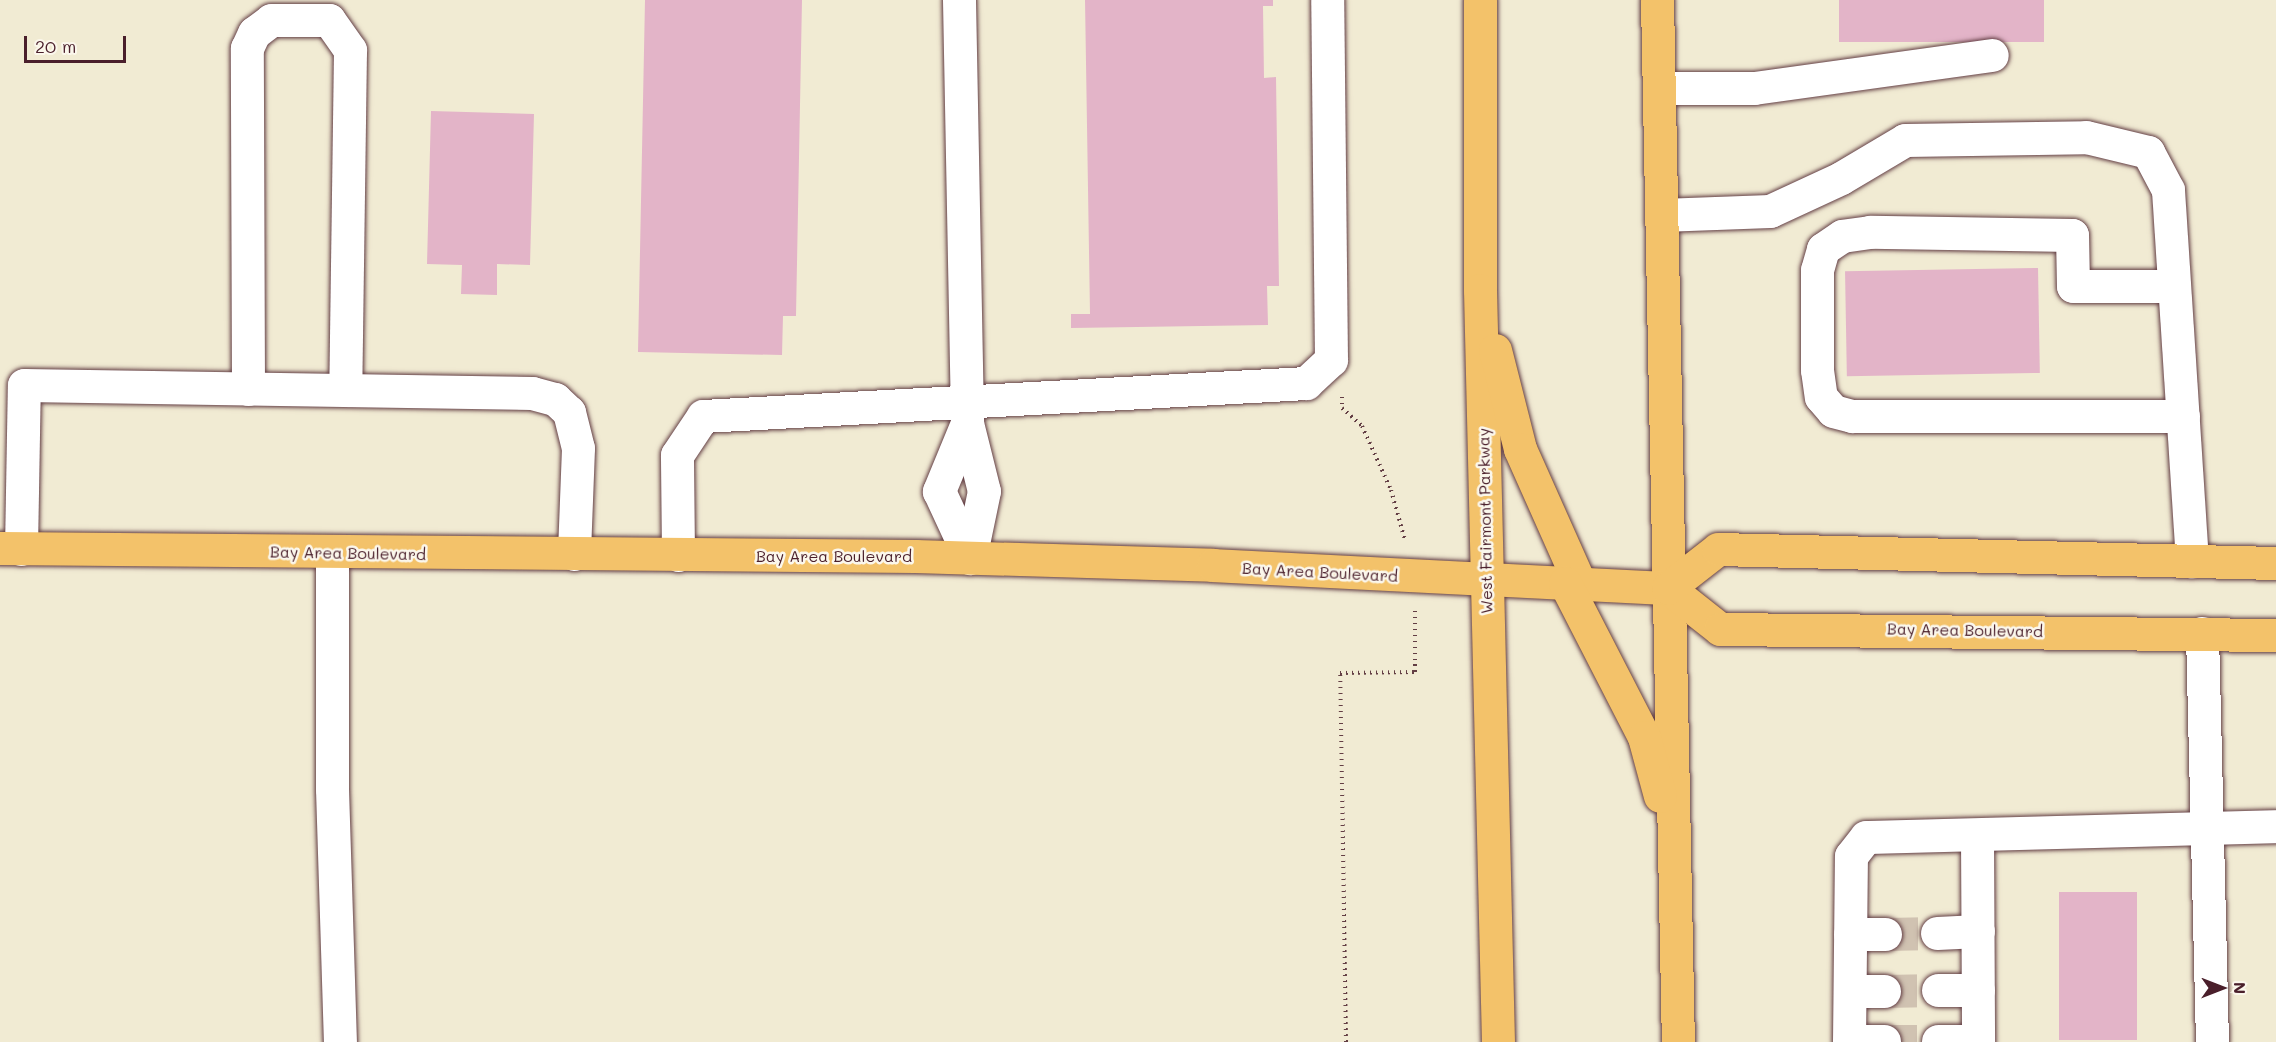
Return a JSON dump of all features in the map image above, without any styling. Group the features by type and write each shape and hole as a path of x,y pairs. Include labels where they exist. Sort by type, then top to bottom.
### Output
{"main road":[{"name":"West Fairmont Parkway","path":"1480,0 1480,290 1498,1042"},
{"path":"1658,0 1678,1042"},
{"path":"1480,290 1520,449 1573,583 1644,737 1673,844"},
{"name":"Bay Area Boulevard","path":"11,549 970,558 1213,566 1668,588 1720,629 2276,634"},
{"path":"1668,588 1718,549 2276,563"}],"lane":[{"path":"959,0 967,413 984,491 970,558"},
{"path":"678,555 677,455 703,416 967,413 1306,383 1331,360 1327,0"},
{"path":"248,389 247,48 254,33 271,20 329,20 350,50 345,390"},
{"path":"1659,88 1754,88 1992,55"},
{"path":"1661,215 1770,211 1841,178 1905,140 2086,137 2148,152 2168,190 2192,561"},
{"path":"2174,286 2073,286 2072,235 1870,232 1842,236 1822,249 1817,270 1817,370 1821,397 1833,411 1852,416 2183,416"},
{"path":"11,549 12,385 532,393 555,399 569,412 578,448 574,554"},
{"path":"967,413 939,491 970,558"},
{"path":"332,552 332,789 340,1042"},
{"path":"2202,633 2212,1042"},
{"path":"1884,1041 1849,1041 1851,856 1866,837 2276,826"},
{"path":"1938,1041 1978,1041 1977,835"},
{"path":"1937,933 1978,932"},
{"path":"1850,934 1885,934"},
{"path":"1938,990 1978,990"},
{"path":"1850,991 1884,991"}],"path":[{"path":"1342,384 1342,408 1362,426 1391,490 1415,577 1415,672 1340,673 1346,1042"}],"building":[{"path":"645,0 802,0 796,316 783,316 782,355 638,352"},
{"path":"1085,0 1273,0 1273,6 1263,6 1264,78 1276,77 1279,286 1267,286 1268,325 1071,328 1071,314 1090,314"},
{"path":"1839,0 2044,0 2044,42 1839,42"},
{"path":"431,111 534,114 530,265 497,264 497,295 461,294 462,265 427,264"},
{"path":"2038,268 2040,373 1847,376 1845,271"},
{"path":"2059,892 2137,892 2137,1040 2059,1040"}],"tunnel":[{"path":"1885,934 1937,933"},
{"path":"1884,991 1938,990"},
{"path":"1884,1041 1938,1041"}]}
